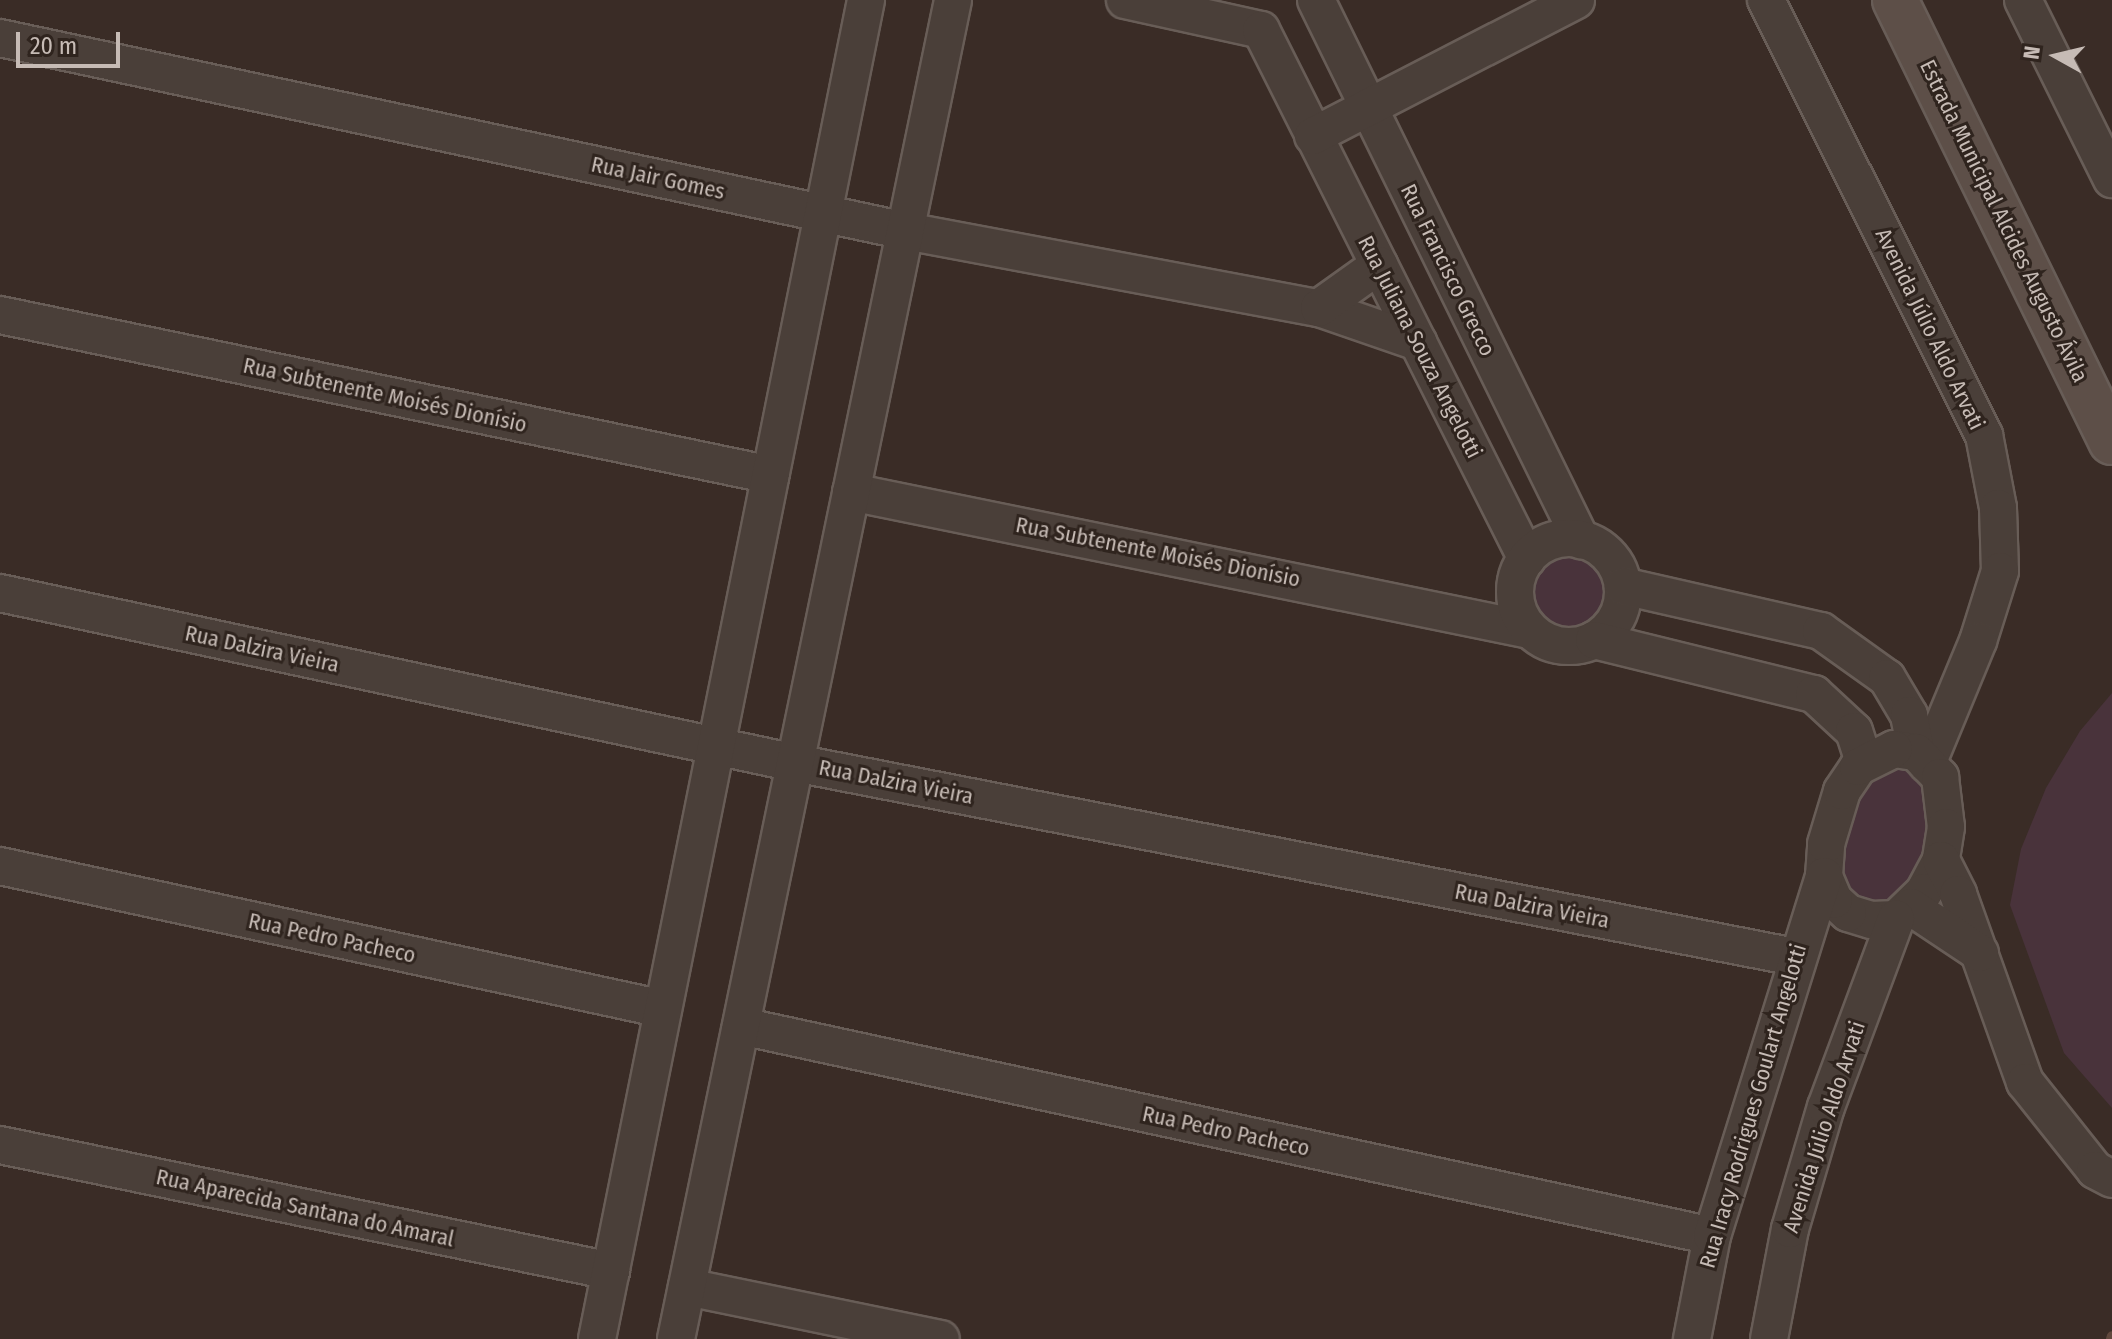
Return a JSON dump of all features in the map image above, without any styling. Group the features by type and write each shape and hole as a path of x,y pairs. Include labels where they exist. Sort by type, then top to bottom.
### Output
{"main road":[{"name":"Estrada Municipal Alcides Augusto Ávila","path":"1895,0 2112,442"}],"street":[{"path":"597,1339 866,0"},
{"path":"676,1339 953,0"},
{"name":"Rua Juliana Souza Angelotti","path":"1125,0 1261,30 1527,559"},
{"name":"Rua Francisco Grecco","path":"1316,0 1581,540"},
{"path":"1313,136 1576,0"},
{"name":"Avenida Júlio Aldo Arvati","path":"1766,0 1984,435 1998,508 2000,571 1978,641 1922,758"},
{"path":"2023,0 2112,179"},
{"name":"Rua Jair Gomes","path":"0,38 906,231 1319,308 1418,342"},
{"path":"1319,308 1379,265"},
{"name":"Rua Subtenente Moisés Dionísio","path":"0,315 771,475"},
{"name":"Rua Subtenente Moisés Dionísio","path":"851,492 1464,613 1523,615"},
{"path":"1594,640 1616,620 1623,586 1613,561 1581,540 1557,540 1527,559 1515,586 1523,615 1558,646 1594,640 1814,694 1854,731 1864,762"},
{"path":"1623,586 1821,631 1887,678 1909,715 1922,758 1940,777 1945,802 1941,860 1980,953 2025,1082 2095,1170 2112,1179"},
{"name":"Rua Dalzira Vieira","path":"0,593 795,763 1795,957"},
{"path":"1922,758 1894,749 1864,762 1842,791 1830,820 1824,876 1834,900 1848,913 1903,913 1980,953"},
{"path":"1903,913 1941,860"},
{"name":"Rua Pedro Pacheco","path":"0,866 663,1009"},
{"name":"Rua Iracy Rodrigues Goulart Angelotti","path":"1692,1339 1712,1236 1795,957 1824,876"},
{"name":"Avenida Júlio Aldo Arvati","path":"1769,1339 1790,1229 1822,1122 1903,913"},
{"name":"Rua Pedro Pacheco","path":"741,1026 1712,1236"},
{"name":"Rua Aparecida Santana do Amaral","path":"0,1145 611,1271"},
{"path":"687,1287 941,1339"}],"shaded area":[{"path":"1568,550 1591,557 1603,569 1610,592 1603,615 1591,627 1568,634 1545,627 1533,615 1526,592 1533,569 1545,557"},
{"path":"2112,693 2112,1108 2064,1053 2010,905 2021,849 2046,788 2080,731"},
{"path":"1881,764 1915,767 1931,787 1933,826 1915,885 1891,906 1853,900 1837,866 1842,821"}]}
